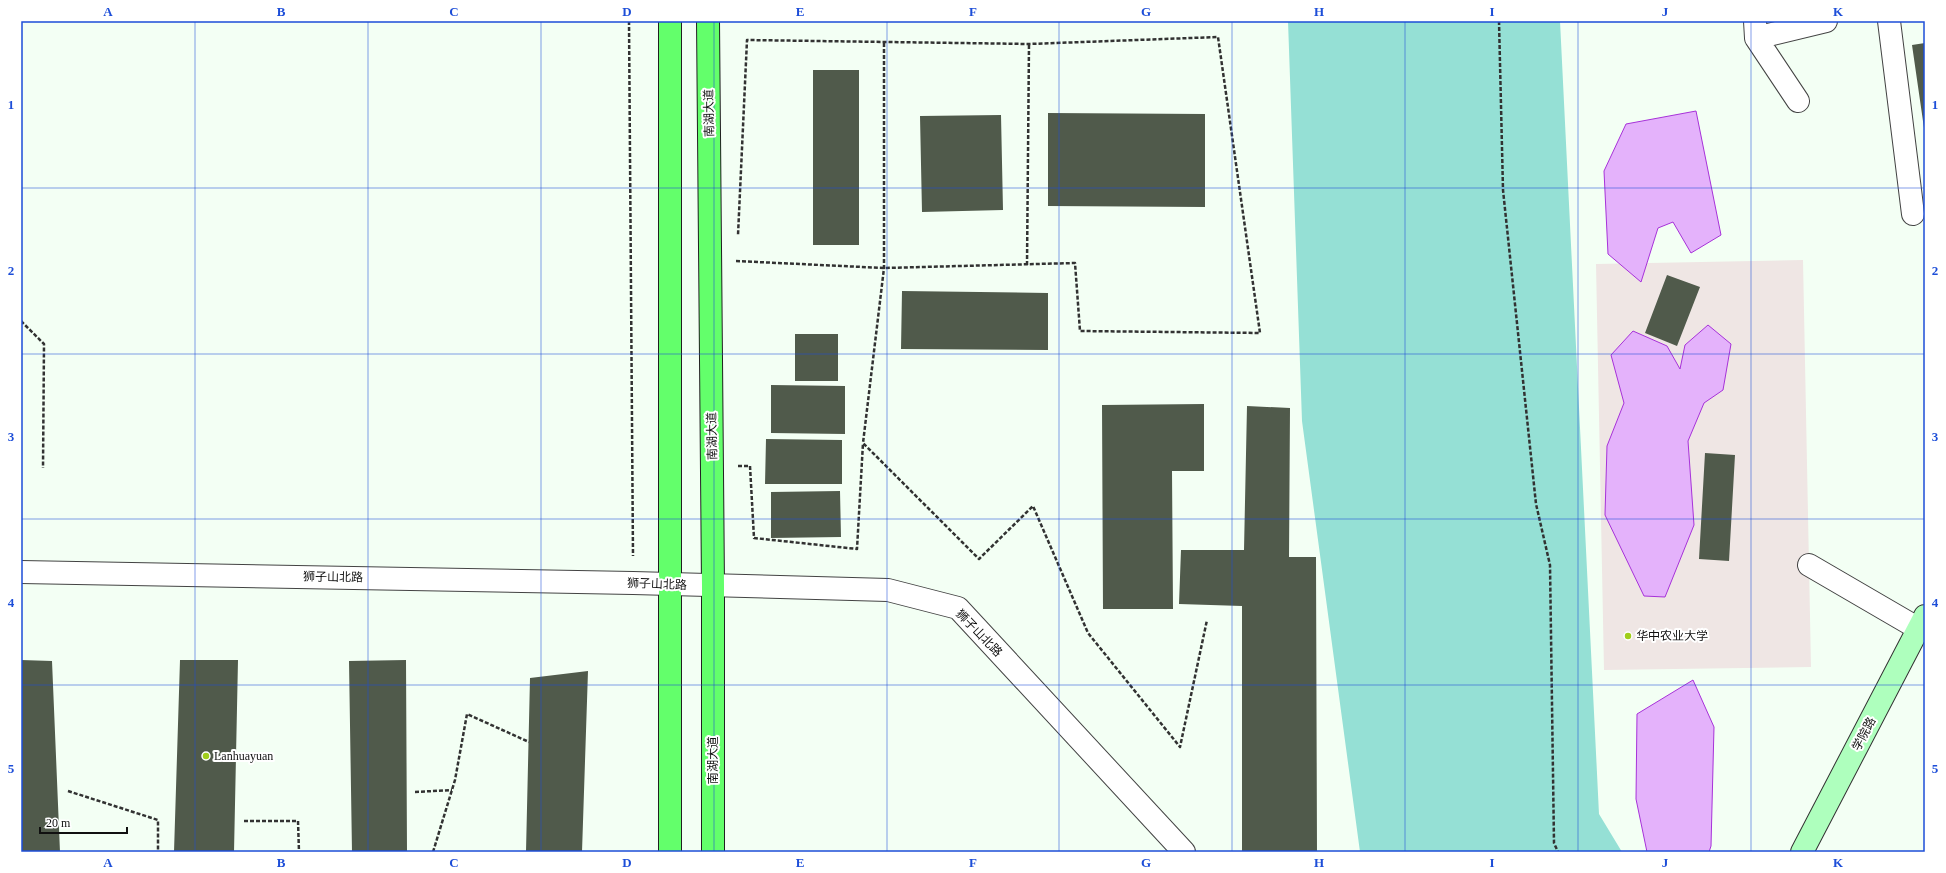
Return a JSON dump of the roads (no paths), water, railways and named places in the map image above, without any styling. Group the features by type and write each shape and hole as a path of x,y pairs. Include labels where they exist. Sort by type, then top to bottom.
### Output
{"main road":[{"path":"670,21 670,852"},
{"name":"南湖大道","path":"708,21 713,585 713,852"}],"street":[{"path":"1798,101 1755,29 1826,21"},
{"path":"1889,21 1914,214"},
{"path":"1809,565 1922,622"},
{"name":"狮子山北路","path":"21,572 633,583 888,590 958,608 1184,852"},
{"name":"学院路","path":"1802,852 1922,622"}],"place":[{"name":"华中农业大学","path":"1628,636"},
{"name":"Lanhuayuan","path":"206,756"}]}
